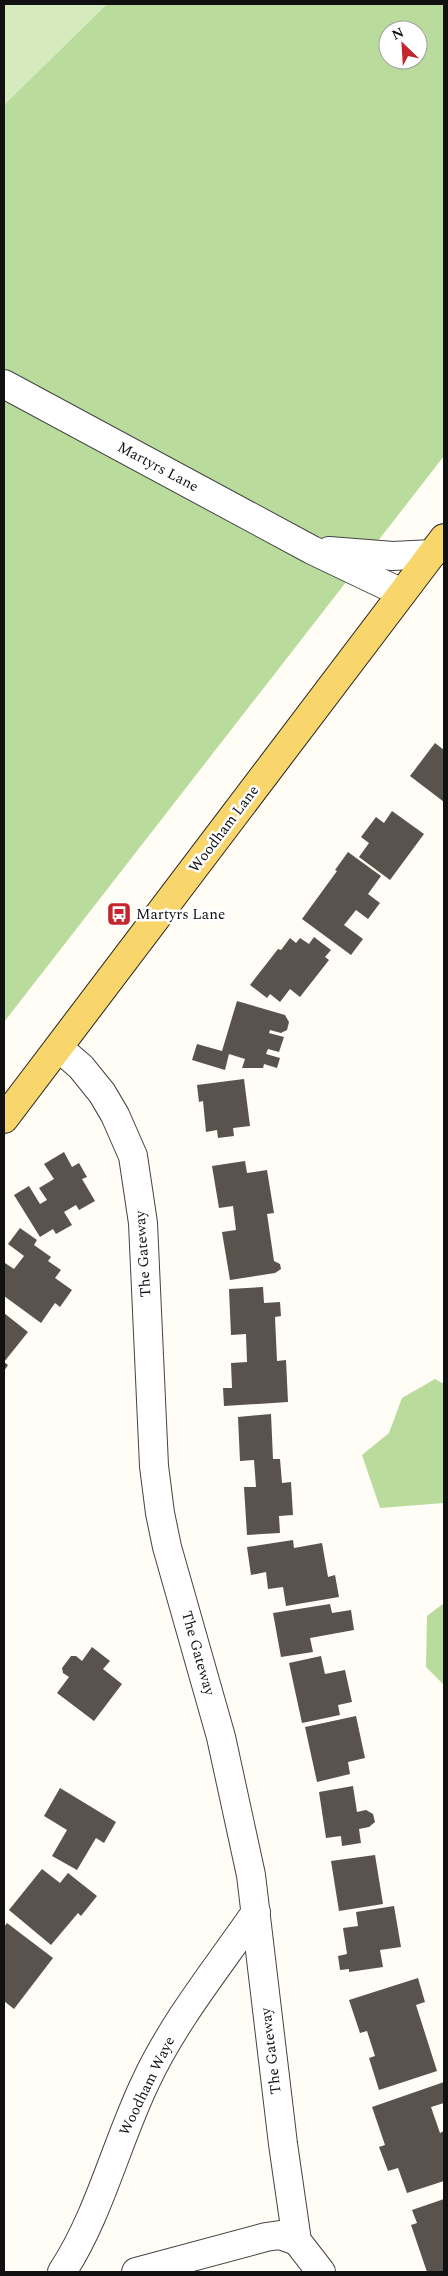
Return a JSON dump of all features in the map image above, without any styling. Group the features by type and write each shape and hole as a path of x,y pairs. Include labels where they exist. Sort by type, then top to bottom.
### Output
{"main road":[{"name":"Woodham Lane","path":"4,1119 438,546"}],"street":[{"name":"Martyrs Lane","path":"4,384 312,550 402,593"},
{"name":"Martyrs Lane","path":"312,550 393,556 438,546"},
{"name":"The Gateway","path":"59,1048 81,1067 102,1093 115,1115 133,1156 143,1223 154,1466 160,1513 167,1547 221,1737 247,1853 256,1912 281,2134 298,2241 321,2272"},
{"name":"Woodham Waye","path":"62,2272 76,2251 127,2121 164,2045 256,1912"},
{"path":"136,2272 266,2237 280,2235 298,2241"}],"green space":[{"path":"4,4 107,4 4,105"},
{"path":"107,4 444,4 444,456 4,1022 4,105"},
{"path":"435,1379 444,1384 444,1503 380,1508 362,1455 389,1433 402,1398"},
{"path":"444,1603 444,1685 426,1667 427,1616"}],"building":[{"path":"435,743 444,750 444,802 410,776"},
{"path":"392,811 424,834 390,880 359,857 369,843 361,837 376,817 384,823"},
{"path":"348,852 381,876 368,894 380,903 368,919 356,910 344,925 363,939 351,955 302,919 337,871 335,870"},
{"path":"314,937 331,950 325,957 329,960 300,997 290,989 280,1002 270,994 267,998 250,985 278,949 281,950 290,938 296,943 300,938 309,944"},
{"path":"237,1001 285,1015 289,1022 287,1030 281,1033 270,1030 269,1033 284,1037 279,1052 268,1049 266,1054 280,1058 277,1068 264,1064 263,1068 242,1068 245,1059 229,1054 225,1070 192,1060 197,1044 222,1051"},
{"path":"244,1079 250,1126 233,1128 234,1136 218,1138 217,1130 206,1132 203,1101 199,1102 197,1085"},
{"path":"64,1152 72,1167 79,1163 87,1177 82,1179 95,1201 79,1210 76,1205 64,1212 72,1225 56,1234 53,1229 40,1237 14,1195 29,1186 40,1204 47,1200 39,1188 54,1179 44,1164"},
{"path":"245,1161 247,1173 267,1170 274,1213 267,1214 274,1261 280,1264 281,1269 275,1273 230,1280 222,1232 236,1230 233,1206 219,1208 212,1166"},
{"path":"20,1228 37,1240 34,1245 51,1257 48,1261 61,1270 55,1278 72,1290 60,1307 55,1303 41,1323 4,1296 5,1263 14,1269 24,1256 8,1244"},
{"path":"263,1287 264,1303 280,1302 281,1316 275,1317 277,1361 286,1360 288,1402 224,1406 223,1388 232,1388 231,1363 247,1362 246,1334 231,1335 229,1289"},
{"path":"4,1313 28,1332 4,1362"},
{"path":"4,1362 8,1365 4,1371"},
{"path":"271,1414 273,1459 280,1459 282,1483 291,1482 293,1515 279,1516 280,1533 247,1535 244,1487 256,1487 254,1460 240,1461 238,1417"},
{"path":"293,1540 294,1548 322,1543 328,1577 335,1575 339,1597 286,1606 283,1587 268,1589 266,1572 251,1575 247,1547"},
{"path":"330,1604 332,1613 351,1610 354,1630 310,1638 313,1652 281,1657 273,1613"},
{"path":"92,1647 110,1661 103,1669 122,1684 94,1721 57,1693 69,1677 63,1673 62,1668 71,1656 76,1656 82,1661"},
{"path":"321,1656 325,1674 345,1670 352,1702 338,1705 340,1715 302,1723 289,1663"},
{"path":"356,1716 365,1758 348,1762 350,1774 317,1782 305,1727"},
{"path":"353,1786 357,1812 366,1810 373,1814 375,1822 369,1827 359,1829 361,1843 342,1846 341,1836 326,1838 319,1792"},
{"path":"60,1788 116,1822 104,1843 96,1838 77,1870 52,1856 67,1830 44,1816"},
{"path":"375,1855 383,1904 339,1911 331,1861"},
{"path":"42,1869 60,1883 68,1873 97,1896 81,1916 78,1913 51,1945 9,1910"},
{"path":"394,1906 401,1947 380,1950 383,1967 349,1972 349,1969 340,1970 338,1956 347,1954 343,1928 358,1926 356,1912"},
{"path":"7,1923 53,1958 14,2009 4,2001 4,1927"},
{"path":"418,1978 425,2002 416,2005 437,2071 379,2090 369,2058 375,2056 367,2031 360,2033 349,2000"},
{"path":"444,2082 444,2103 431,2107 440,2133 444,2131 444,2181 407,2193 398,2168 388,2171 379,2147 385,2145 372,2107"},
{"path":"444,2199 444,2272 427,2272 411,2225 417,2223 412,2210"}],"place":[{"name":"Martyrs Lane","path":"119,914"}]}
